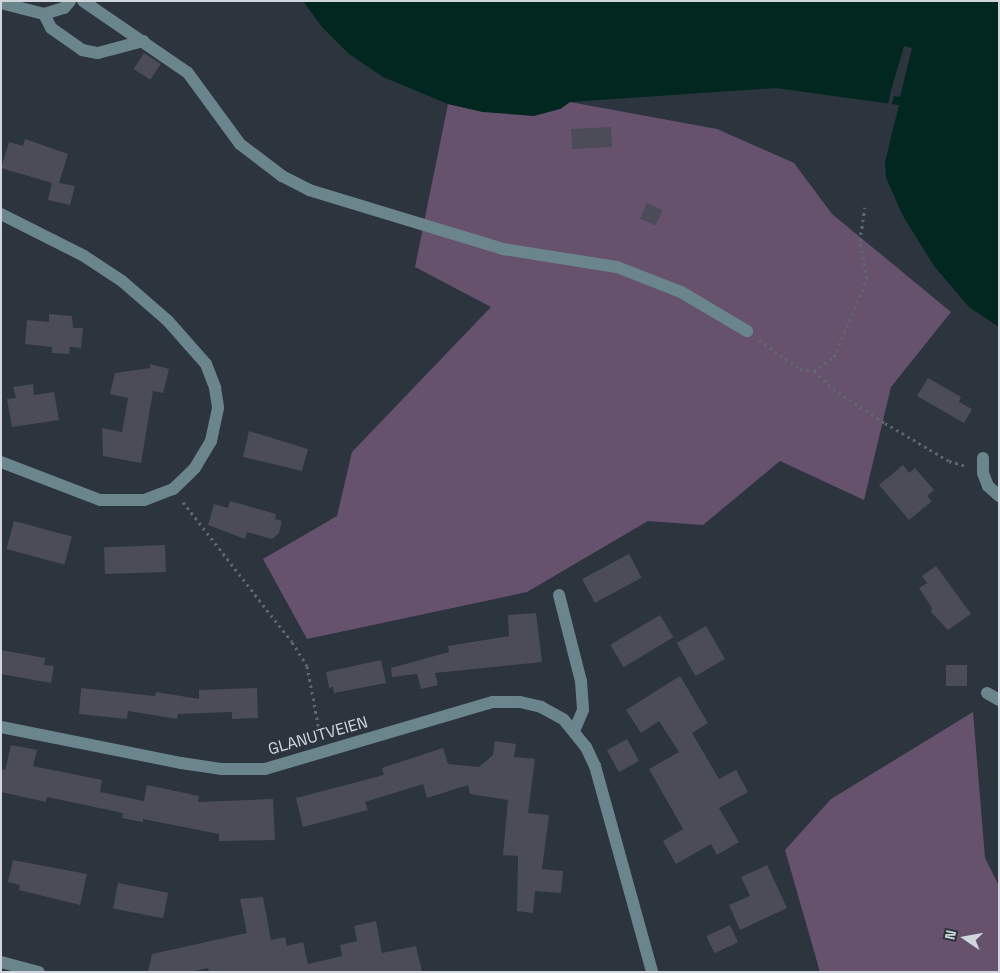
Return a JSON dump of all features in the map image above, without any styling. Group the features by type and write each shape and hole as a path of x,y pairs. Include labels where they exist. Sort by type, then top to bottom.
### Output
{"street":[{"path":"1,3 44,14 64,8 70,1"},
{"path":"83,1 188,73 240,144 282,176 309,190 503,249 617,267 688,295 747,331"},
{"path":"44,14 51,28 82,50 98,53 143,41"},
{"path":"1,214 51,237 122,281 168,321 206,364 216,394 214,431 195,468 172,489 144,500 100,500 1,462"},
{"path":"983,464 988,486 999,496"},
{"path":"559,595 581,681 583,710 574,731"},
{"path":"987,693 999,700"},
{"name":"GLANUTVEIEN","path":"1,727 221,769 265,769 464,709 507,701 541,707 564,720 574,731 595,766 652,972"},
{"path":"1,962 39,972"}],"path":[{"path":"814,371 834,357 868,278 868,266 860,241 865,207"},
{"path":"747,331 800,369 814,371 833,389 949,461 983,464"},
{"path":"172,489 242,573 264,608 292,642 306,666 323,753"}],"shaded area":[{"path":"303,1 999,1 999,327 969,307 934,266 903,216 886,178 885,162 899,105 776,88 570,102 560,109 534,116 483,112 448,104 383,77 349,54 322,27"},
{"path":"570,102 717,129 794,163 832,214 951,312 891,387 864,500 780,461 703,525 648,521 527,592 307,639 263,559 337,516 352,452 491,307 415,267 448,104 483,112 560,109"},
{"path":"973,712 985,858 999,886 999,972 820,972 785,850 831,799"}],"pier":[{"path":"904,46 912,48 900,97 894,96 891,106 888,105 890,94"}],"building":[{"path":"144,53 161,64 150,80 134,69"},
{"path":"611,127 612,147 572,149 571,129"},
{"path":"25,139 68,154 59,183 75,186 70,205 48,200 52,183 1,168 9,142 23,146"},
{"path":"647,203 663,210 656,225 640,219"},
{"path":"49,314 72,316 73,328 83,328 81,348 70,347 69,354 52,353 52,347 25,344 27,320 49,322"},
{"path":"150,364 169,369 163,393 153,391 141,463 103,456 102,428 122,432 128,398 110,394 115,373 150,368"},
{"path":"928,378 961,397 959,402 972,409 964,423 917,396"},
{"path":"33,384 34,395 54,392 59,420 12,427 7,399 16,398 13,387"},
{"path":"249,431 308,449 302,471 243,457"},
{"path":"903,465 909,473 915,468 934,490 927,496 932,501 909,520 879,485"},
{"path":"230,501 276,514 275,519 282,521 279,533 272,539 247,532 245,539 208,525 214,504 228,508"},
{"path":"14,521 72,537 64,565 6,549"},
{"path":"165,545 166,572 105,574 104,547"},
{"path":"629,554 642,578 595,603 582,579"},
{"path":"936,566 971,614 948,630 931,612 932,608 919,588 927,583 922,576"},
{"path":"536,613 542,662 435,673 438,685 421,689 417,674 392,677 391,668 449,652 448,646 509,636 508,615"},
{"path":"660,615 673,637 624,667 610,645"},
{"path":"706,626 725,659 696,676 677,643"},
{"path":"1,650 45,658 44,665 54,666 51,683 1,674"},
{"path":"381,660 386,683 334,693 333,687 329,688 326,672"},
{"path":"946,665 967,665 967,686 946,686"},
{"path":"680,676 708,723 692,733 719,779 736,770 748,792 719,808 739,842 717,855 711,844 676,864 663,841 683,829 649,769 679,752 659,721 641,733 626,710"},
{"path":"81,688 155,696 156,692 199,699 199,690 257,688 258,718 232,719 232,712 178,714 177,719 128,711 127,719 79,714"},
{"path":"627,739 639,761 619,772 607,750"},
{"path":"495,741 516,744 514,757 535,759 528,813 549,815 542,869 563,871 561,893 535,891 533,913 517,911 518,856 503,855 508,800 470,794 468,785 427,798 423,784 365,802 368,810 303,827 296,798 384,775 382,768 443,748 448,764 479,767 493,755"},
{"path":"11,745 37,750 33,766 102,780 100,792 144,801 147,785 199,796 198,802 273,799 275,840 219,841 219,834 143,819 143,822 122,818 123,813 47,797 46,802 1,792 1,769 5,770"},
{"path":"13,860 87,874 80,905 19,890 20,885 8,882"},
{"path":"767,865 787,908 740,930 729,905 750,896 741,877"},
{"path":"118,883 168,893 163,918 113,909"},
{"path":"263,897 271,940 285,937 287,946 303,942 308,964 342,956 340,945 357,941 354,926 376,921 382,953 416,946 422,972 209,972 208,968 190,972 148,972 152,954 247,933 240,899"},
{"path":"730,925 738,942 714,953 706,936"}]}
